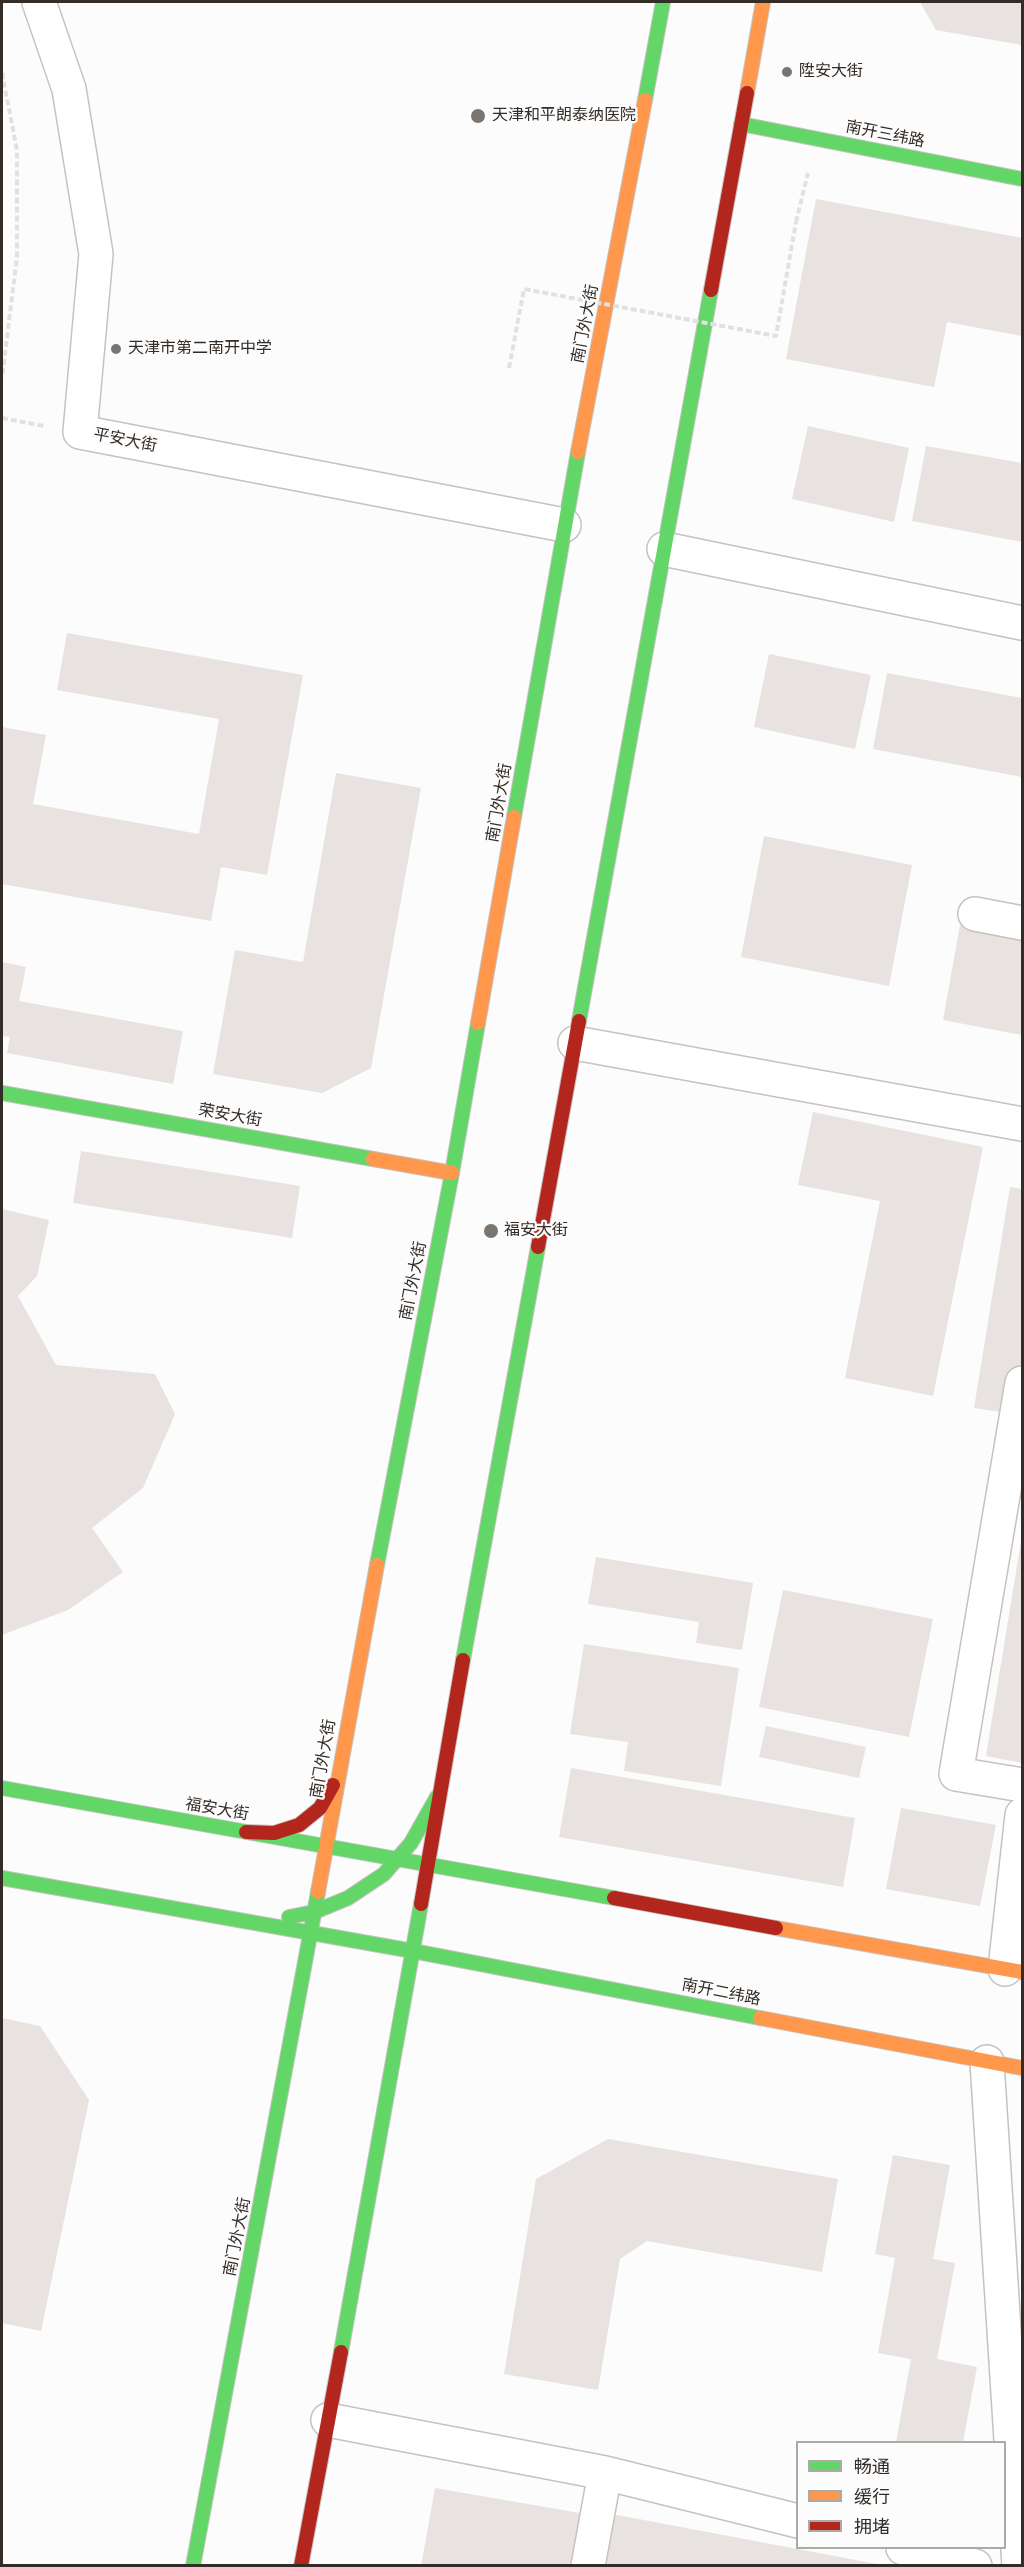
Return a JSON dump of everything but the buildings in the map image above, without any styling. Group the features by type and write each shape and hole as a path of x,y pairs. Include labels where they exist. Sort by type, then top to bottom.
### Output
{"main road":[{"name":"南门外大街","path":"193,2565 338,1775 452,1173 564,525 663,2"},
{"path":"302,2565 763,2"},
{"name":"南开三纬路","path":"741,124 1023,179"},
{"name":"荣安大街","path":"2,1093 452,1173"},
{"path":"246,1832 274,1833 299,1825 320,1808 338,1775"},
{"name":"福安大街","path":"2,1788 428,1865"},
{"path":"233,1920 278,1919 314,1912 348,1898 367,1887 397,1860 420,1830 440,1790"},
{"path":"428,1865 1014,1970"},
{"path":"2,1878 413,1951"},
{"name":"南开二纬路","path":"413,1951 1023,2068"}],"street":[{"name":"平安大街","path":"39,2 69,88 96,254 80,432 564,525"},
{"path":"664,549 1023,622"},
{"path":"975,914 1023,923"},
{"path":"575,1043 1023,1124"},
{"path":"1023,1383 956,1774 1023,1785"},
{"path":"1014,1970 1023,1815"},
{"path":"987,2062 1019,2565"},
{"path":"328,2420 605,2473 796,2521"},
{"path":"588,2565 605,2473"},
{"path":"911,2549 975,2565"}],"path":[{"path":"2,73 17,150 17,257 2,377"},
{"path":"509,368 524,289 776,336 796,222 816,139"},
{"path":"2,418 80,432"}],"traffic: fast":[{"path":"645,100 663,2"},
{"path":"741,124 1022,179"},
{"path":"579,1021 711,290"},
{"path":"514,817 578,452"},
{"path":"377,1565 452,1173 478,1023"},
{"path":"2,1093 373,1159"},
{"path":"463,1660 538,1247"},
{"path":"2,1788 614,1898"},
{"path":"289,1917 314,1912 348,1898 384,1874 411,1843 437,1797"},
{"path":"2,1878 413,1951 760,2018"},
{"path":"193,2566 318,1892"},
{"path":"341,2352 421,1904"}],"traffic: slow":[{"path":"747,93 763,2"},
{"path":"578,452 645,100"},
{"path":"478,1023 514,817"},
{"path":"373,1159 452,1173"},
{"path":"318,1892 377,1565"},
{"path":"776,1928 1022,1972"},
{"path":"760,2018 1022,2068"}],"traffic: jam":[{"path":"711,290 747,93"},
{"path":"538,1247 579,1021"},
{"path":"421,1904 463,1660"},
{"path":"246,1832 274,1833 299,1825 320,1808 333,1785"},
{"path":"614,1898 776,1928"},
{"path":"301,2566 341,2352"}],"place":[{"name":"陞安大街","path":"787,72"},
{"name":"天津和平朗泰纳医院","path":"478,116"},
{"name":"天津市第二南开中学","path":"116,349"},
{"name":"福安大街","path":"491,1231"}]}
